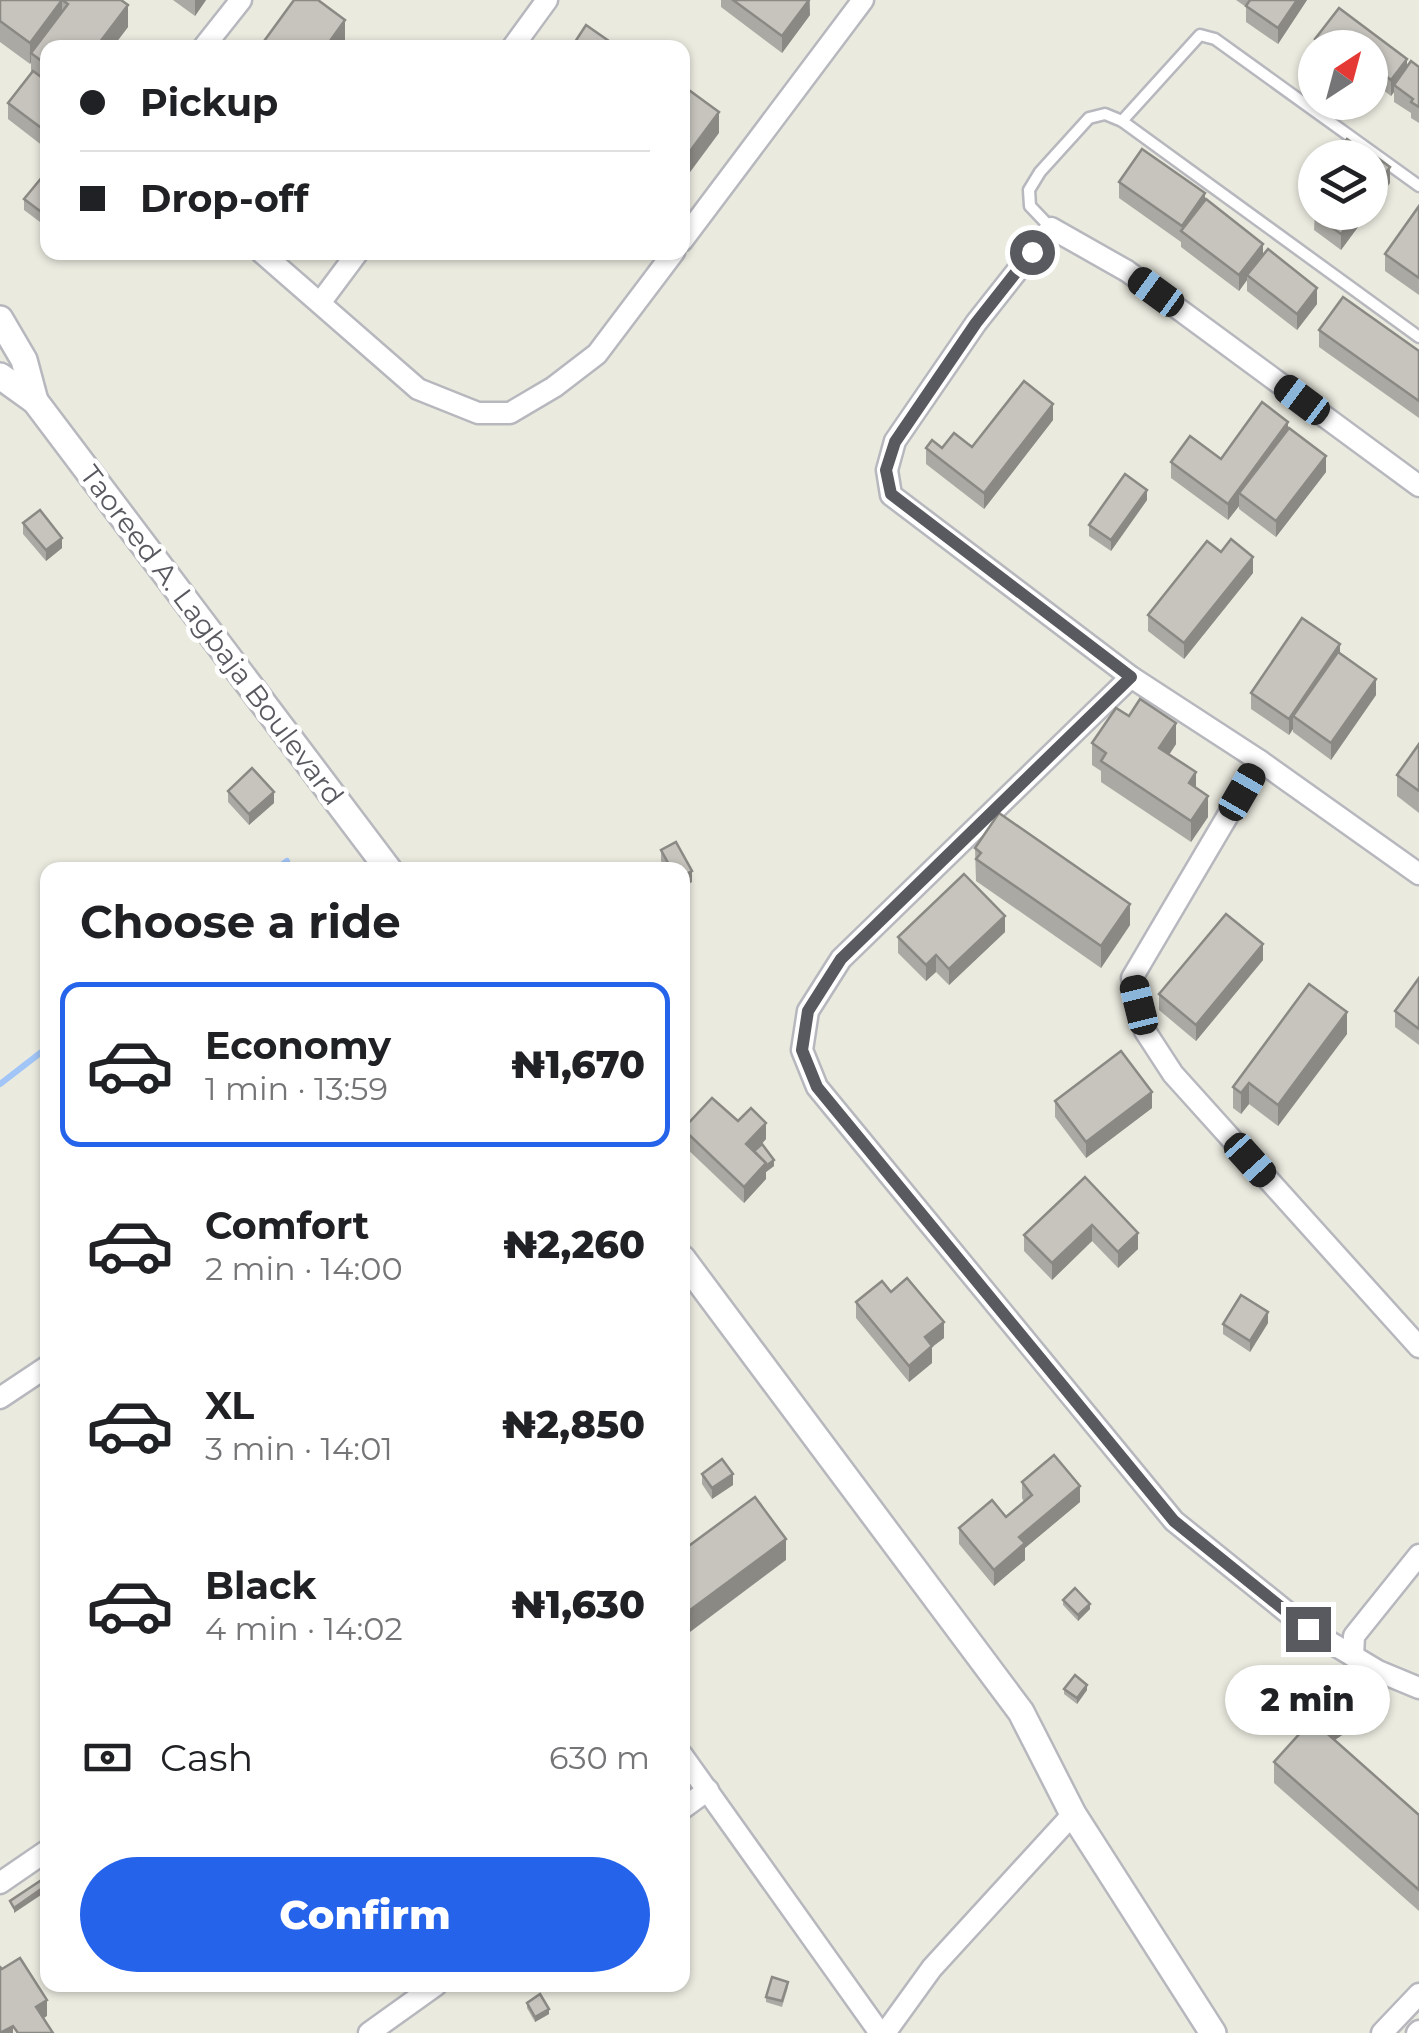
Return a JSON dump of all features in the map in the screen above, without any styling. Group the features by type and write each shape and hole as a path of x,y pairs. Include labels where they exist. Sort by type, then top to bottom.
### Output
{"street":[{"path":"209,40 242,0"},
{"path":"518,40 547,0"},
{"path":"690,230 863,0"},
{"path":"1419,486 1127,271 1051,228 976,323 925,397 895,442 886,470 891,494 1131,677 1260,761 1419,874"},
{"path":"271,260 418,389 478,413 510,413 598,354 668,260"},
{"path":"320,303 352,260"},
{"name":"Taoreed A. Lagbaja Boulevard","path":"0,318 24,360 35,401"},
{"name":"Taoreed A. Lagbaja Boulevard","path":"0,376 35,401 383,862"},
{"path":"1131,677 841,959 808,1011 802,1050 817,1087 1174,1521 1308,1629 1419,1688"},
{"path":"1260,761 1132,978 1146,1031 1172,1074 1419,1347"},
{"path":"690,1270 1020,1712 1072,1814 1213,2033"},
{"path":"0,1398 40,1371"},
{"path":"1353,1656 1354,1636 1419,1556"},
{"path":"690,1766 882,2033 932,1968 1072,1814"},
{"path":"690,1802 708,1790"},
{"path":"0,1884 40,1856"},
{"path":"369,2033 426,1992"},
{"path":"1382,2033 1419,1994"}],"lane":[{"path":"1122,121 1200,35 1215,39 1419,186"},
{"path":"1051,228 1030,206 1029,190 1040,172 1089,118 1105,114 1122,121 1419,337"}],"building":[{"path":"0,0 62,0 30,43 0,21"},
{"path":"62,0 121,0 128,5 102,40 41,40 68,4"},
{"path":"294,0 318,0 345,20 331,40 265,40"},
{"path":"733,0 809,0 782,36"},
{"path":"1250,0 1297,0 1278,28 1246,6"},
{"path":"1339,8 1368,30 1322,30"},
{"path":"586,25 608,40 576,40"},
{"path":"40,41 40,60 31,53"},
{"path":"1388,45 1407,59 1391,80 1388,78"},
{"path":"1411,61 1419,67 1419,107 1394,85"},
{"path":"33,71 40,76 40,127 8,103"},
{"path":"690,91 719,112 690,151"},
{"path":"1142,149 1205,193 1182,226 1119,182"},
{"path":"40,180 40,211 24,199"},
{"path":"1206,199 1263,244 1239,275 1181,231"},
{"path":"1419,206 1419,278 1385,254"},
{"path":"1268,249 1317,288 1297,314 1247,275"},
{"path":"1343,297 1419,351 1419,401 1319,330"},
{"path":"1024,381 1053,404 984,493 926,448 932,440 942,448 954,433 972,447"},
{"path":"1262,402 1288,422 1228,504 1171,462 1190,436 1221,459"},
{"path":"1289,428 1326,456 1276,521 1239,493"},
{"path":"1125,474 1147,490 1111,540 1089,525"},
{"path":"40,510 62,538 46,550 23,523"},
{"path":"1231,539 1253,557 1184,643 1148,615 1207,541 1221,552"},
{"path":"1302,618 1340,644 1289,719 1251,693"},
{"path":"1338,652 1376,679 1331,743 1293,716"},
{"path":"1140,699 1176,723 1159,748 1196,772 1189,783 1208,796 1191,821 1101,761 1106,753 1092,743 1116,708 1129,716"},
{"path":"1419,744 1419,791 1397,775"},
{"path":"252,768 274,792 249,814 228,791"},
{"path":"999,813 1130,904 1101,946 976,859 981,853 975,848"},
{"path":"676,842 687,862 668,862 661,850"},
{"path":"964,874 1005,916 949,969 936,955 926,965 898,937"},
{"path":"1226,914 1263,944 1196,1025 1159,994"},
{"path":"1419,978 1419,1029 1395,1011"},
{"path":"1309,984 1347,1012 1278,1105 1249,1083 1241,1093 1233,1087"},
{"path":"1121,1051 1152,1092 1086,1142 1055,1101"},
{"path":"712,1098 738,1121 751,1108 766,1123 746,1144 766,1163 744,1187 690,1136 690,1122"},
{"path":"762,1144 774,1160 766,1166 754,1151"},
{"path":"1085,1177 1138,1233 1118,1252 1092,1225 1052,1263 1024,1235"},
{"path":"907,1278 944,1322 925,1337 932,1346 909,1366 856,1302 882,1281 891,1292"},
{"path":"1241,1295 1268,1312 1250,1341 1223,1324"},
{"path":"1054,1455 1080,1486 1019,1537 1025,1543 994,1570 959,1528 992,1500 1006,1517 1032,1495 1022,1482"},
{"path":"722,1459 733,1474 712,1488 702,1474"},
{"path":"755,1497 786,1539 690,1610 690,1545"},
{"path":"1075,1588 1090,1604 1078,1615 1063,1600"},
{"path":"1297,1670 1330,1689 1318,1710 1303,1701 1310,1690 1291,1680"},
{"path":"1075,1675 1087,1685 1077,1698 1064,1689"},
{"path":"1351,1694 1363,1710 1327,1735 1316,1718"},
{"path":"1312,1720 1419,1815 1419,1890 1274,1762"},
{"path":"40,1881 40,1890 14,1908 10,1901"},
{"path":"20,1958 47,2000 36,2007 53,2033 18,2033 13,2026 0,2033 2,1969"},
{"path":"772,1977 788,1982 782,2001 766,1997"},
{"path":"540,1994 549,2009 535,2017 527,2003"}],"waterway":[{"path":"0,1084 40,1053"}],"route":[{"path":"1032,252 976,323 895,442 886,470 891,494 1131,677 841,959 808,1011 802,1050 817,1087 1174,1521 1308,1629"}]}
